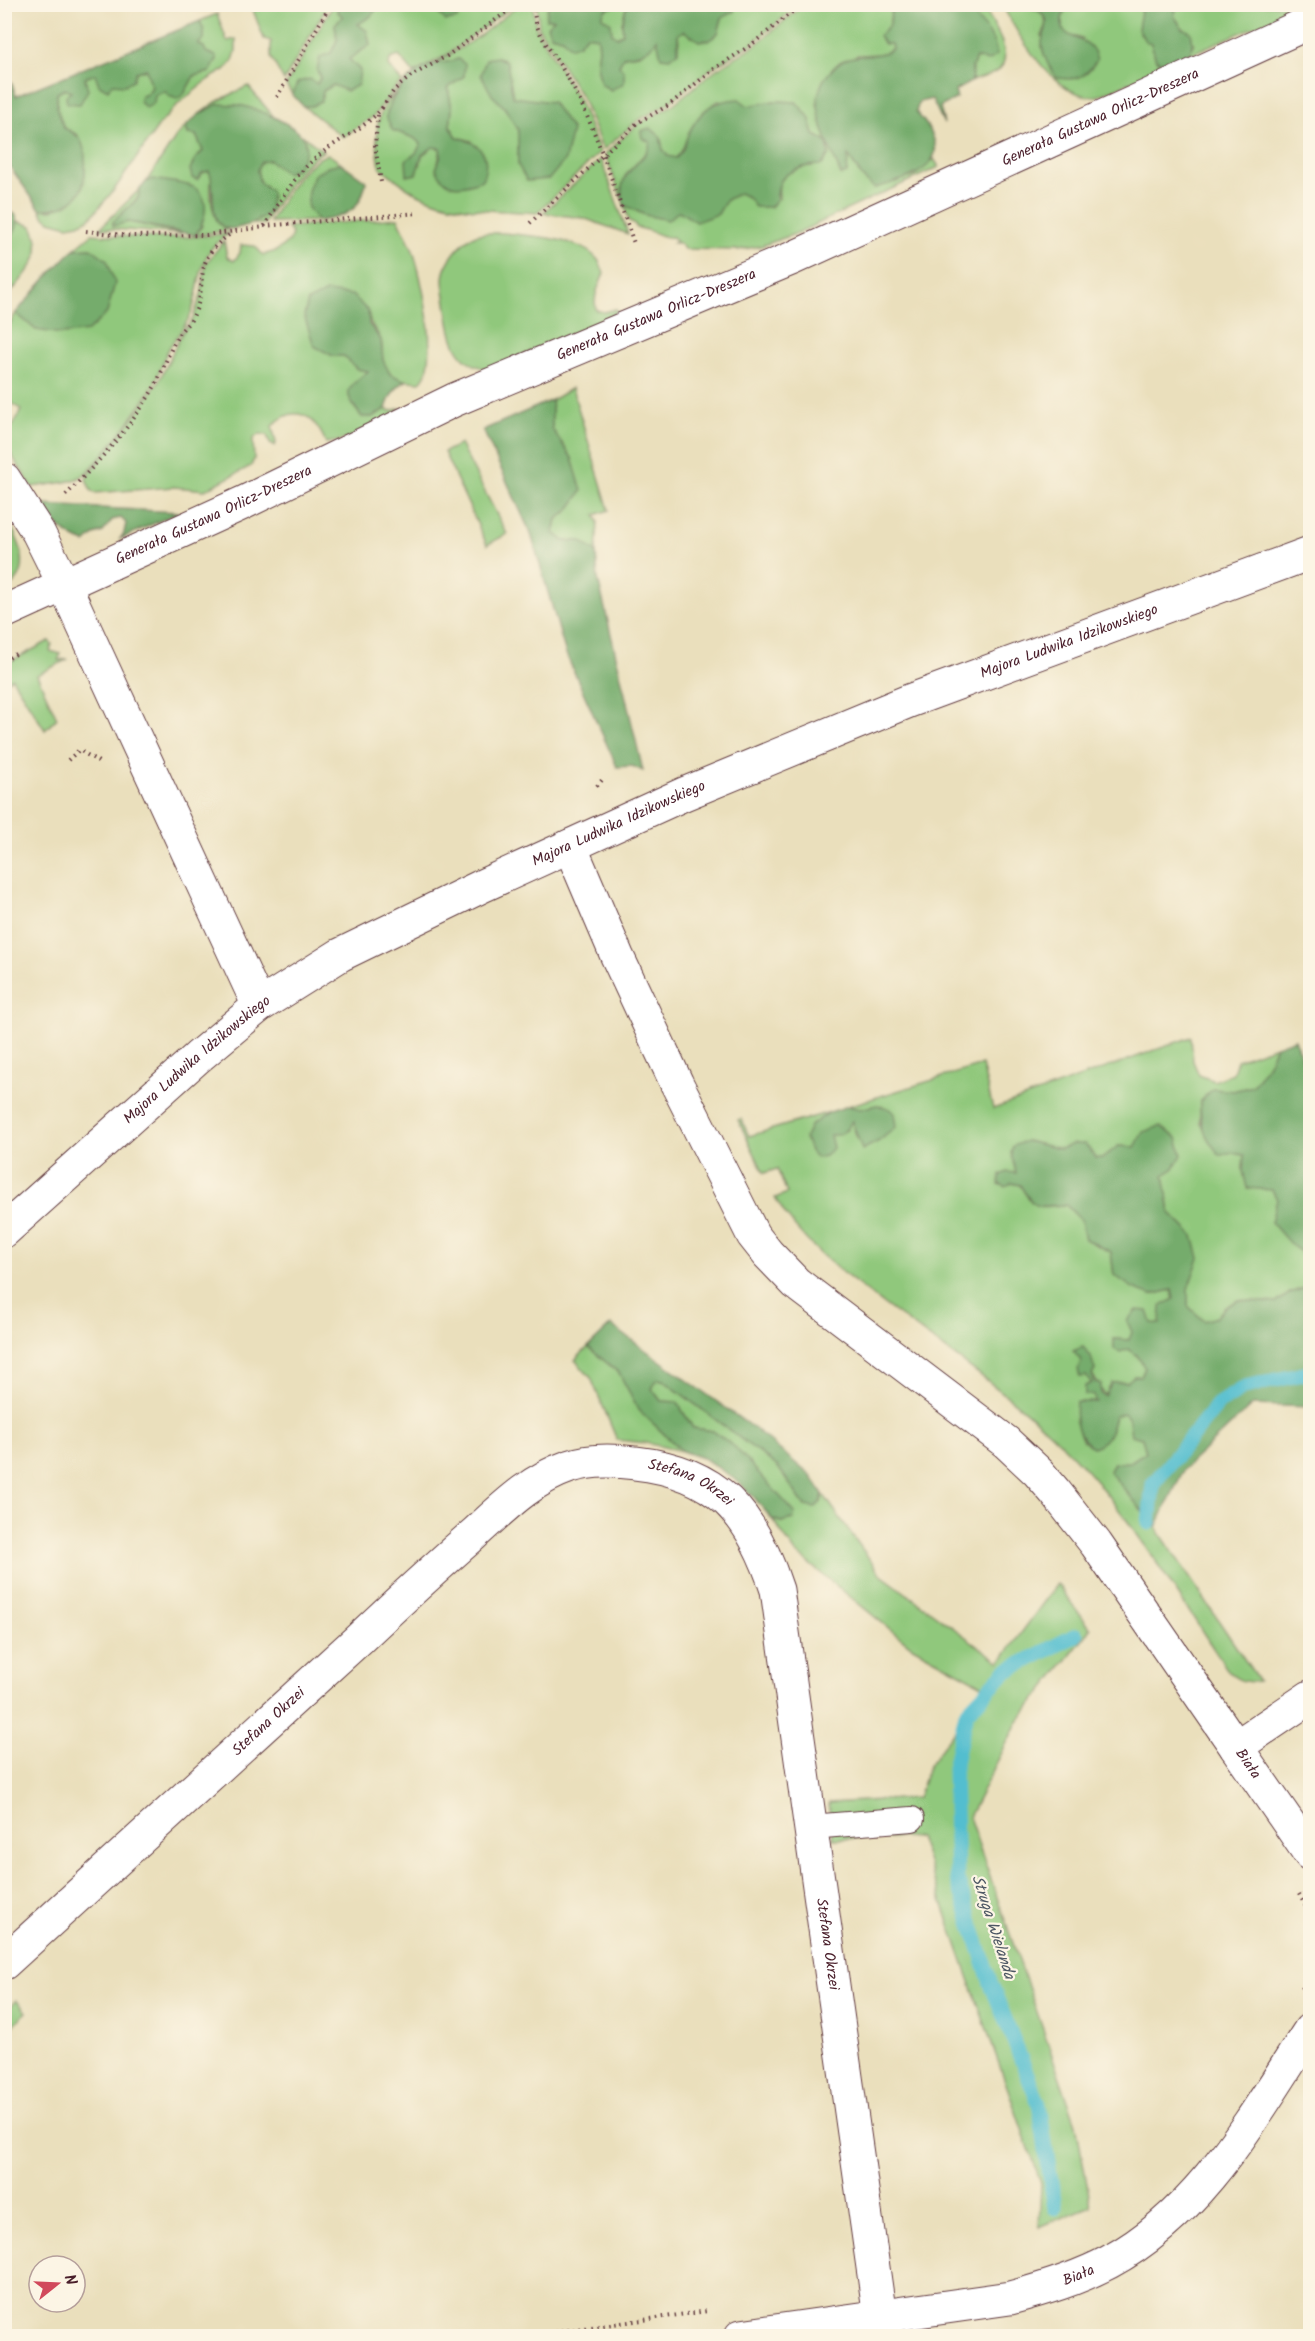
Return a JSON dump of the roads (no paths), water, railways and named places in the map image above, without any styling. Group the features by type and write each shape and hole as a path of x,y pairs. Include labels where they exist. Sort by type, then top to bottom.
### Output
{"street":[{"name":"Generała Gustawa Orlicz-Dreszera","path":"4,612 243,502 454,400 793,258 1311,22"},
{"path":"4,479 38,532 64,584 259,1006"},
{"name":"Majora Ludwika Idzikowskiego","path":"4,1231 198,1057 259,1006 357,946 684,794 909,701 1311,553"},
{"path":"570,846 617,956 677,1084 740,1212 761,1245 796,1283 1006,1442 1038,1472 1096,1544 1236,1747"},
{"name":"Stefana Okrzei","path":"4,1963 431,1572 515,1498 555,1472 584,1463 628,1462 688,1474 717,1491 740,1515 754,1534 771,1568 777,1590 880,2317"},
{"name":"Biała","path":"1311,1697 1236,1747 1311,1854"},
{"name":"Biała","path":"741,2337 1021,2295 1076,2277 1124,2253 1178,2211 1213,2173 1311,2030"}],"lane":[{"path":"810,1827 912,1818"}],"waterway":[{"name":"Struga Wielanda","path":"1149,1523 1153,1484 1218,1404 1245,1387 1303,1374 1310,1376"},
{"name":"Struga Wielanda","path":"1055,2208 1039,2104 991,1984 957,1879 954,1768 966,1713 1005,1672 1076,1635"}]}
